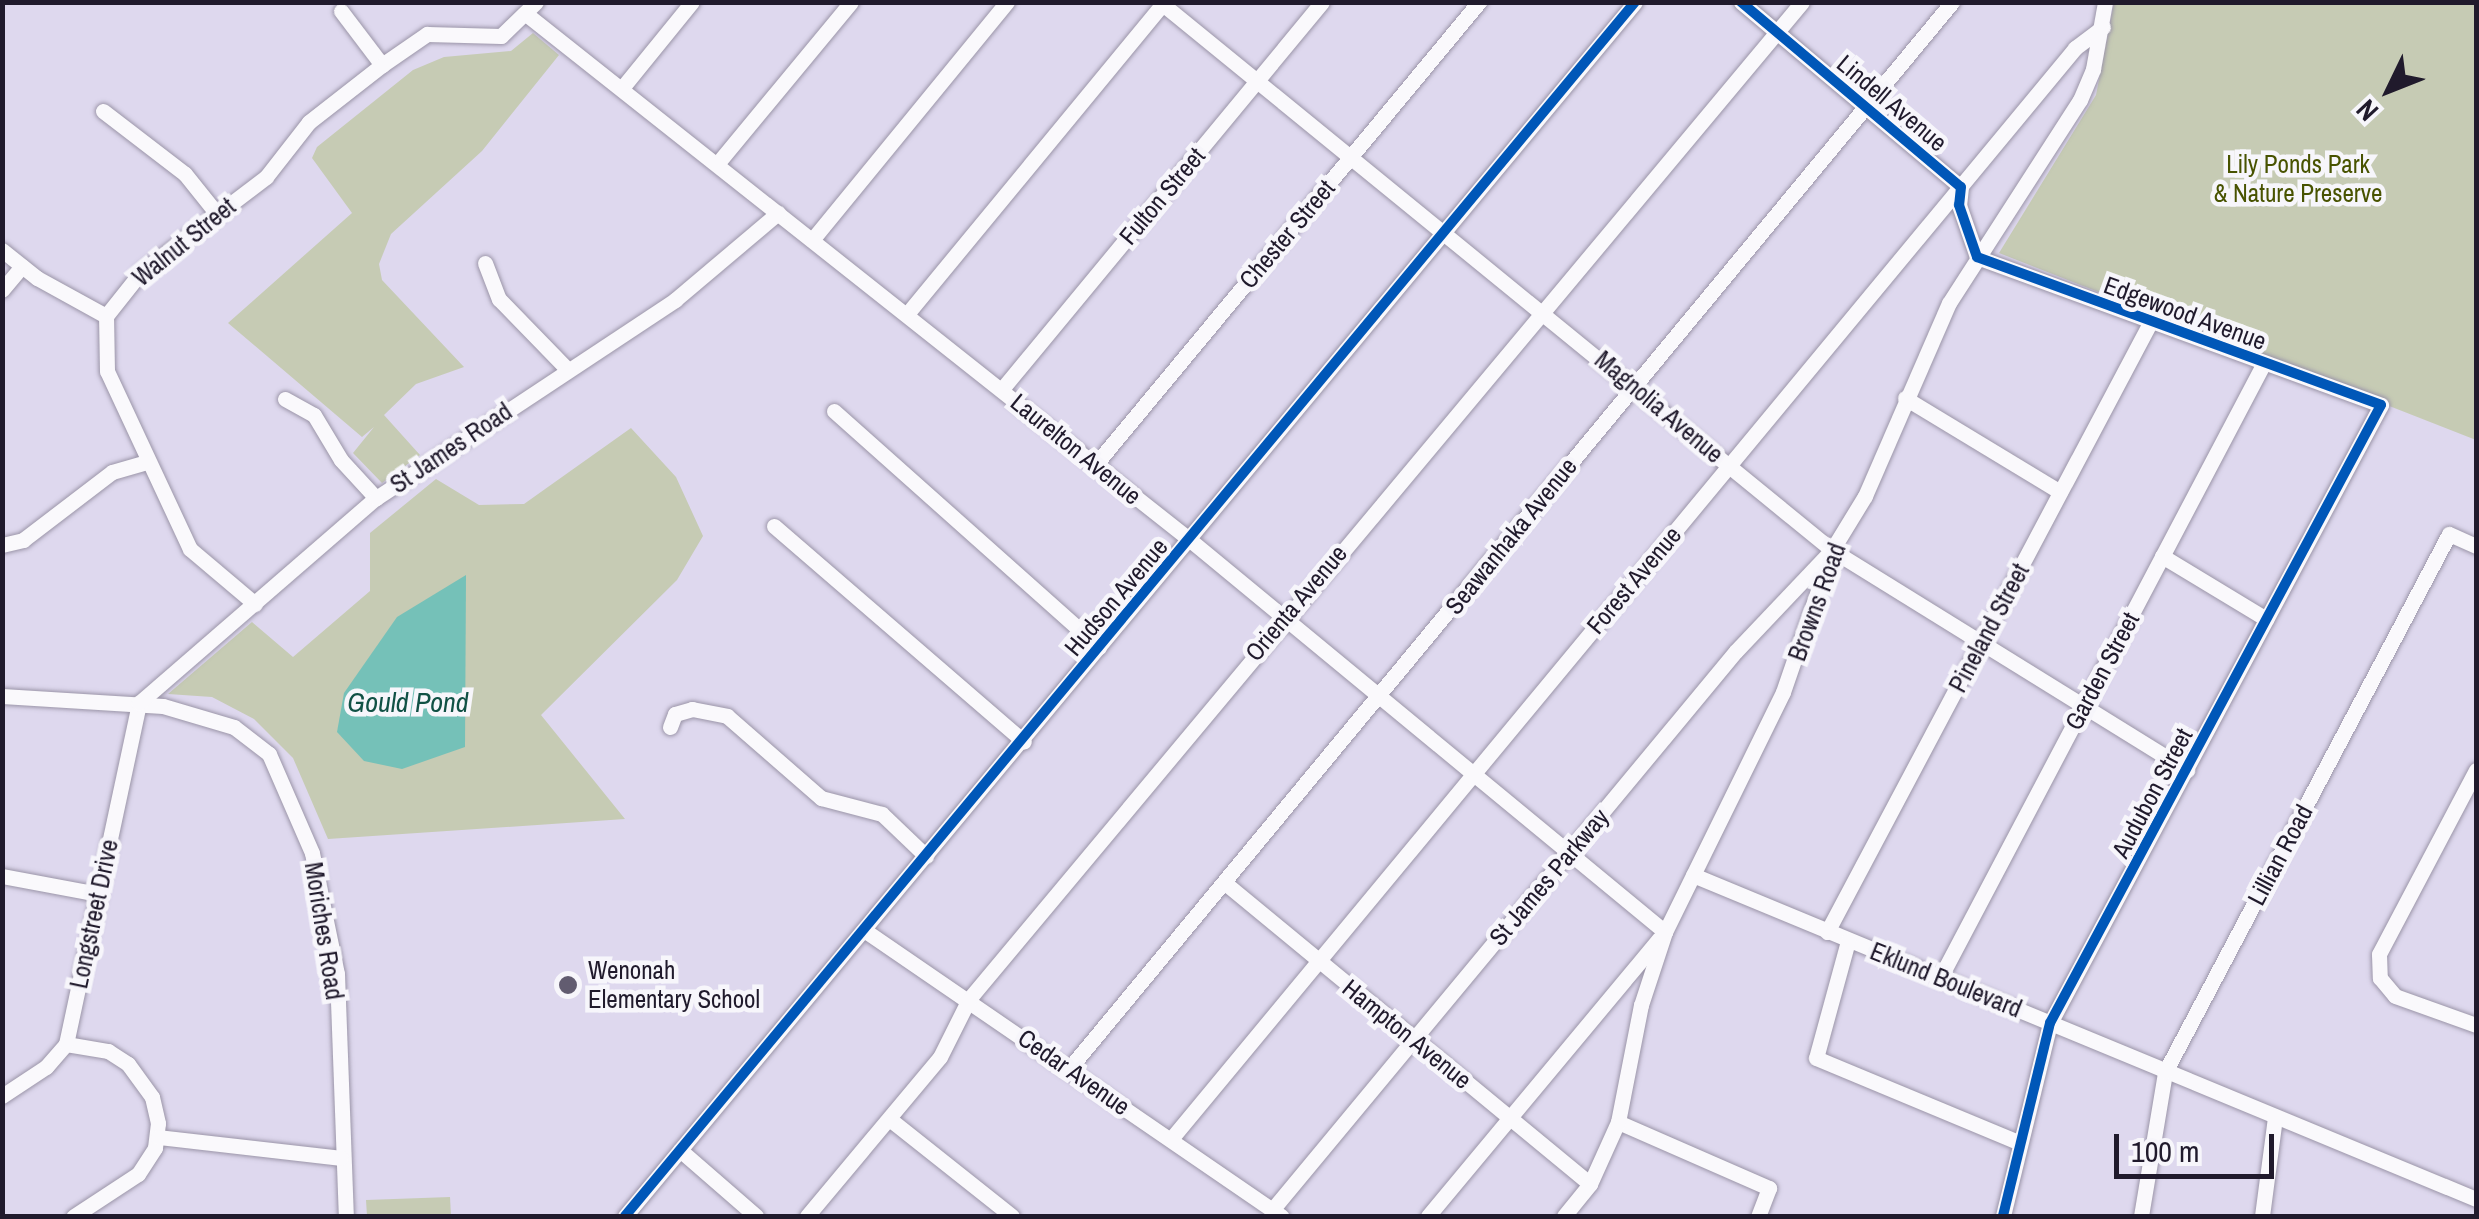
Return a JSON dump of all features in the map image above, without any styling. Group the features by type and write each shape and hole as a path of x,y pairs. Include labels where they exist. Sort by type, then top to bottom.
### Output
{"street":[{"path":"622,88 692,2"},
{"path":"717,164 851,2"},
{"path":"812,240 1007,2"},
{"name":"Fulton Street","path":"1002,390 1322,2"},
{"name":"Chester Street","path":"1094,465 1480,2"},
{"name":"Hudson Avenue","path":"625,1216 1024,742 1635,2"},
{"name":"Lindell Avenue","path":"1741,2 1960,187"},
{"name":"Orienta Avenue","path":"808,1216 892,1121 940,1056 969,999 1540,310 1802,2"},
{"name":"Seawanhaka Avenue","path":"1068,1070 1952,2"},
{"name":"Browns Road","path":"1564,1216 1590,1184 1618,1122 1641,1005 1665,932 1783,692 1825,584 1832,550 1865,496 1905,398 1977,256 2080,100 2103,27 2106,2"},
{"path":"908,314 1162,3"},
{"name":"Magnolia Avenue","path":"1162,3 1446,230 1832,550 2187,770"},
{"name":"Laurelton Avenue","path":"531,8 622,88 1190,540 1665,932"},
{"name":"Walnut Street","path":"106,316 141,272 266,177 309,122 382,65 428,34 494,39 531,8"},
{"path":"341,11 382,65"},
{"name":"Forest Avenue","path":"1171,1140 2075,48 2103,27"},
{"path":"103,110 184,174 217,214"},
{"path":"1960,187 1959,205 1977,256"},
{"name":"St James Road","path":"139,703 376,498 675,300 778,213"},
{"path":"2,250 106,316 107,371 196,557 255,604"},
{"name":"Edgewood Avenue","path":"1977,256 2381,405"},
{"path":"485,263 499,299 568,370"},
{"path":"2,290 22,266"},
{"name":"Pineland Street","path":"1828,932 2150,323"},
{"name":"Garden Street","path":"1940,978 2264,363"},
{"path":"1905,398 2060,492"},
{"path":"285,399 314,414 341,460 376,498"},
{"name":"Audubon Street","path":"2003,1216 2018,1142 2050,1024 2381,405"},
{"path":"834,410 1099,647"},
{"path":"2,545 23,540 112,472 148,462"},
{"path":"774,526 1024,742"},
{"name":"Lillian Road","path":"2141,1216 2165,1072 2449,534 2476,546"},
{"name":"St James Parkway","path":"1277,1213 1415,1040 1803,573 1832,550"},
{"path":"2162,556 2266,619"},
{"name":"Moriches Road","path":"2,696 139,703 234,726 269,754 312,852 337,974 346,1216"},
{"name":"Longstreet Drive","path":"66,1044 139,703"},
{"path":"670,727 675,714 692,709 726,716 822,798 882,814 926,856"},
{"path":"2476,770 2378,954 2380,978 2395,996 2476,1025"},
{"name":"Eklund Boulevard","path":"1693,875 2476,1199"},
{"path":"2,876 98,894"},
{"name":"Hampton Avenue","path":"1225,883 1590,1184"},
{"name":"Cedar Avenue","path":"864,930 1277,1213"},
{"path":"1428,1216 1665,932"},
{"path":"1848,940 1816,1058 2018,1142"},
{"path":"2,1096 66,1044 114,1053 134,1069 156,1109 158,1138 138,1174 74,1216"},
{"path":"2262,1216 2275,1117"},
{"path":"892,1121 1012,1216"},
{"path":"1618,1122 1769,1188 1758,1216"},
{"path":"158,1138 341,1158"},
{"path":"680,1150 756,1216"}],"green space":[{"name":"Lily Ponds Park & Nature Preserve","path":"2114,3 2476,3 2476,440 1999,253 2096,95"},
{"path":"533,33 559,55 482,151 391,234 379,264 382,280 464,367 416,384 384,415 420,455 382,483 353,453 374,427 362,437 228,323 352,213 312,158 317,147 413,70 444,57 511,51"},
{"path":"631,428 676,477 703,536 677,580 541,715 625,819 328,839 293,758 254,719 212,697 168,694 252,622 293,657 370,591 370,533 436,479 479,505 524,504"},
{"path":"450,1197 451,1216 367,1216 366,1200"}],"water":[{"name":"Gould Pond","path":"466,575 465,747 402,769 364,761 337,732 344,693 397,617"}],"cycle path":[{"path":"625,1216 1635,2"},
{"path":"1741,2 1961,187 1959,205 1977,257 2381,405 2050,1023 2003,1216"}],"place":[{"name":"Wenonah Elementary School","path":"568,985"}]}
